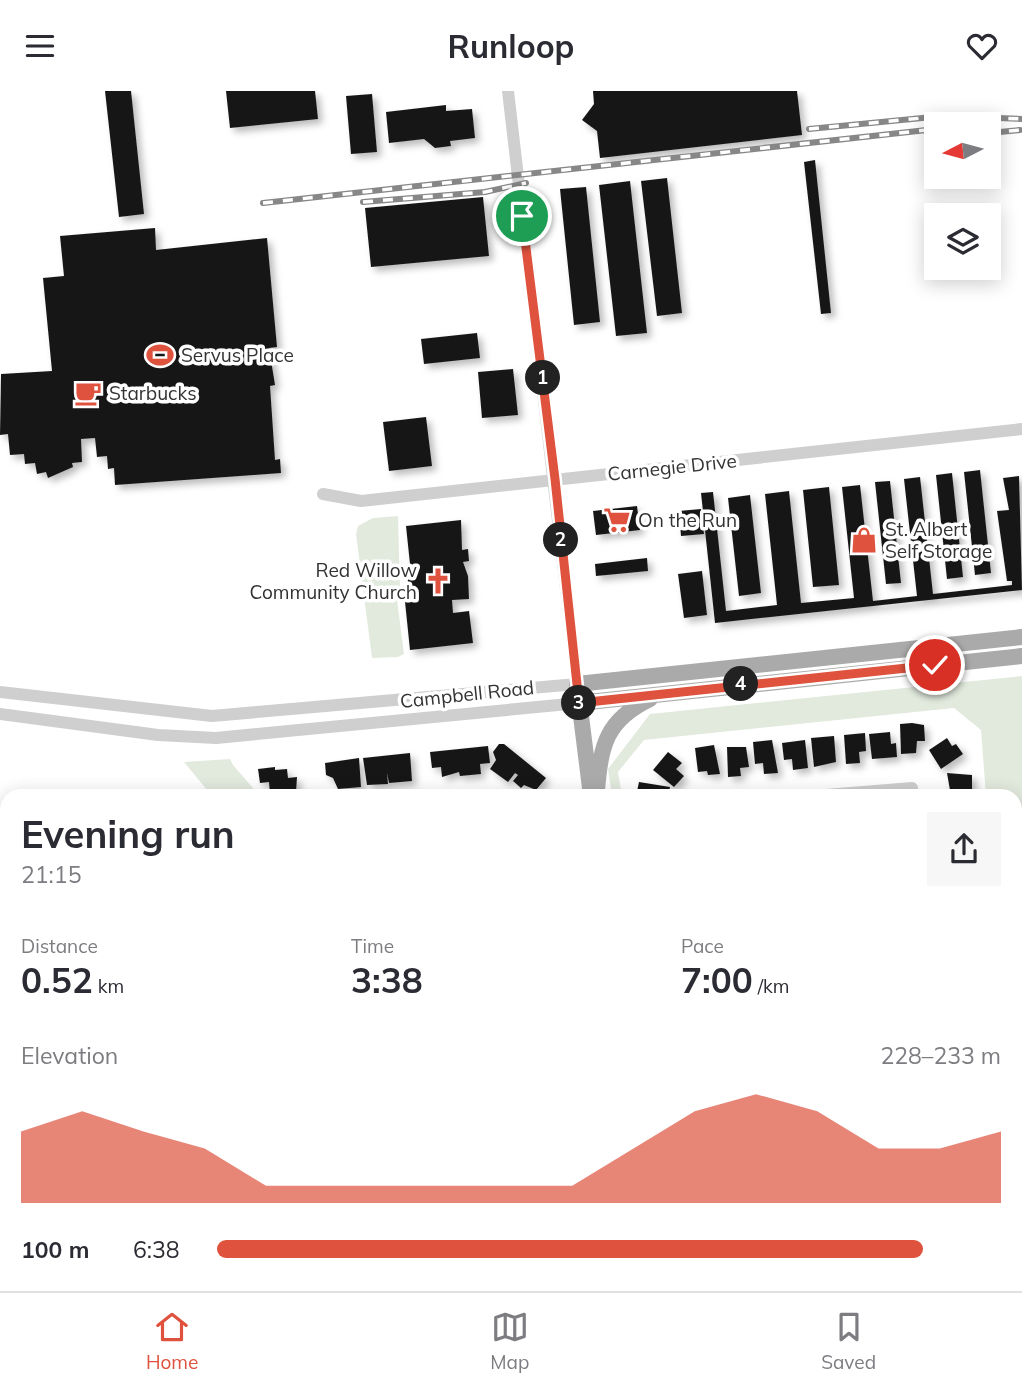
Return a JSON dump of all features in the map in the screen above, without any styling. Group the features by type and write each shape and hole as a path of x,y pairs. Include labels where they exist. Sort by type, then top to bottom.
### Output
{"main road":[{"name":"Campbell Road","path":"576,684 1022,638"},
{"name":"Campbell Road","path":"579,703 1022,656"},
{"path":"576,684 592,789"},
{"path":"594,789 600,760 612,728 638,705 675,693"}],"street":[{"path":"508,91 555,479 576,684"},
{"name":"Carnegie Drive","path":"323,494 361,501 1022,429"},
{"name":"Campbell Road","path":"0,692 212,716 576,684"},
{"name":"Campbell Road","path":"0,714 158,735 216,738 296,733 579,703"},
{"path":"902,789 912,788"}],"shaded area":[{"path":"398,516 400,590 396,592 404,654 398,657 372,658 356,534 358,526 373,518"},
{"path":"1022,676 1022,789 985,789 981,730 954,708 644,740 618,772 621,789 611,789 608,769 650,714"},
{"path":"230,759 254,789 206,789 184,762"}],"building":[{"path":"105,91 131,91 144,214 119,217"},
{"path":"226,91 315,91 318,119 230,128"},
{"path":"593,91 797,91 802,135 600,158 597,131 582,120 594,104"},
{"path":"372,94 377,152 351,154 346,96"},
{"path":"446,105 446,111 472,109 475,138 450,141 451,146 435,148 424,139 389,143 386,112"},
{"path":"815,160 831,313 821,314 804,162"},
{"path":"667,178 682,313 657,316 641,181"},
{"path":"630,181 647,333 616,336 599,185"},
{"path":"586,187 600,322 574,325 560,189"},
{"path":"483,197 489,256 371,267 365,208"},
{"name":"Servus Place","path":"155,228 156,250 267,238 277,347 269,348 275,385 270,386 275,460 280,459 281,473 115,485 114,468 108,469 107,456 97,457 95,438 81,439 82,462 72,463 73,467 48,478 46,472 37,474 35,463 25,464 24,454 10,455 8,434 0,435 1,374 52,371 43,278 64,276 60,236"},
{"path":"477,333 480,358 424,364 421,339"},
{"path":"513,369 518,415 482,418 478,372"},
{"path":"426,417 432,466 389,471 383,422"},
{"path":"980,470 991,573 975,575 964,472"},
{"path":"952,473 963,577 947,579 936,475"},
{"path":"1019,476 1022,590 715,623 701,493 713,492 726,611 777,605 765,494 789,491 801,603 854,598 842,487 860,485 873,601 917,596 904,479 920,477 933,594 1012,585 1012,581 1007,581 997,511 1009,510 1003,478"},
{"path":"890,481 901,583 886,584 875,482"},
{"path":"829,487 839,585 813,587 803,490"},
{"path":"750,495 761,593 739,596 728,498"},
{"name":"On the Run","path":"637,506 640,530 596,535 593,511"},
{"path":"701,509 704,534 681,536 679,511"},
{"name":"Red Willow Community Church","path":"461,520 462,550 468,549 469,561 463,562 468,576 469,599 452,600 453,613 469,611 473,643 410,650 404,592 409,591 406,564 410,564 406,526"},
{"path":"647,558 648,571 596,576 595,564"},
{"path":"702,571 707,615 684,618 678,574"},
{"path":"900,724 924,725 925,741 917,741 916,753 901,754"},
{"path":"890,732 891,744 896,743 897,757 872,759 869,734"},
{"path":"865,733 866,751 859,752 860,763 846,764 844,735"},
{"path":"834,736 836,762 814,767 811,738"},
{"path":"947,738 952,746 956,744 963,754 941,769 929,750"},
{"path":"772,740 778,773 764,774 763,763 755,764 753,742"},
{"path":"805,740 808,768 793,770 792,759 784,760 782,743"},
{"path":"499,744 504,744 546,778 537,789 524,785 521,788 513,781 518,775 515,773 508,782 490,769 496,760 493,752"},
{"path":"714,745 720,774 698,772 695,748"},
{"path":"488,746 490,763 480,764 481,774 460,776 459,772 442,777 441,767 432,768 430,752"},
{"path":"727,747 746,747 749,767 740,768 741,776 728,777"},
{"path":"668,752 682,763 676,769 684,776 674,787 653,770"},
{"path":"410,753 412,781 389,783 387,773 388,784 367,785 363,758"},
{"path":"359,758 361,787 338,789 333,778 326,775 325,763"},
{"path":"258,769 287,769 288,778 297,777 296,789 270,789 269,782 260,783"},
{"path":"947,773 972,775 972,789 950,789"},
{"path":"639,782 670,787 670,789 638,789"}],"railway":[{"path":"809,129 943,116 1022,119"},
{"path":"263,203 924,130"},
{"path":"1001,132 1020,130"},
{"path":"363,202 485,192 526,183"}],"place":[{"name":"Servus Place","path":"160,355"},
{"name":"Starbucks","path":"88,393"},
{"name":"On the Run","path":"617,520"},
{"name":"St. Albert Self Storage","path":"864,540"},
{"name":"Red Willow Community Church","path":"438,581"}],"route":[{"path":"522,216 555,479 579,703 935,665"}]}
